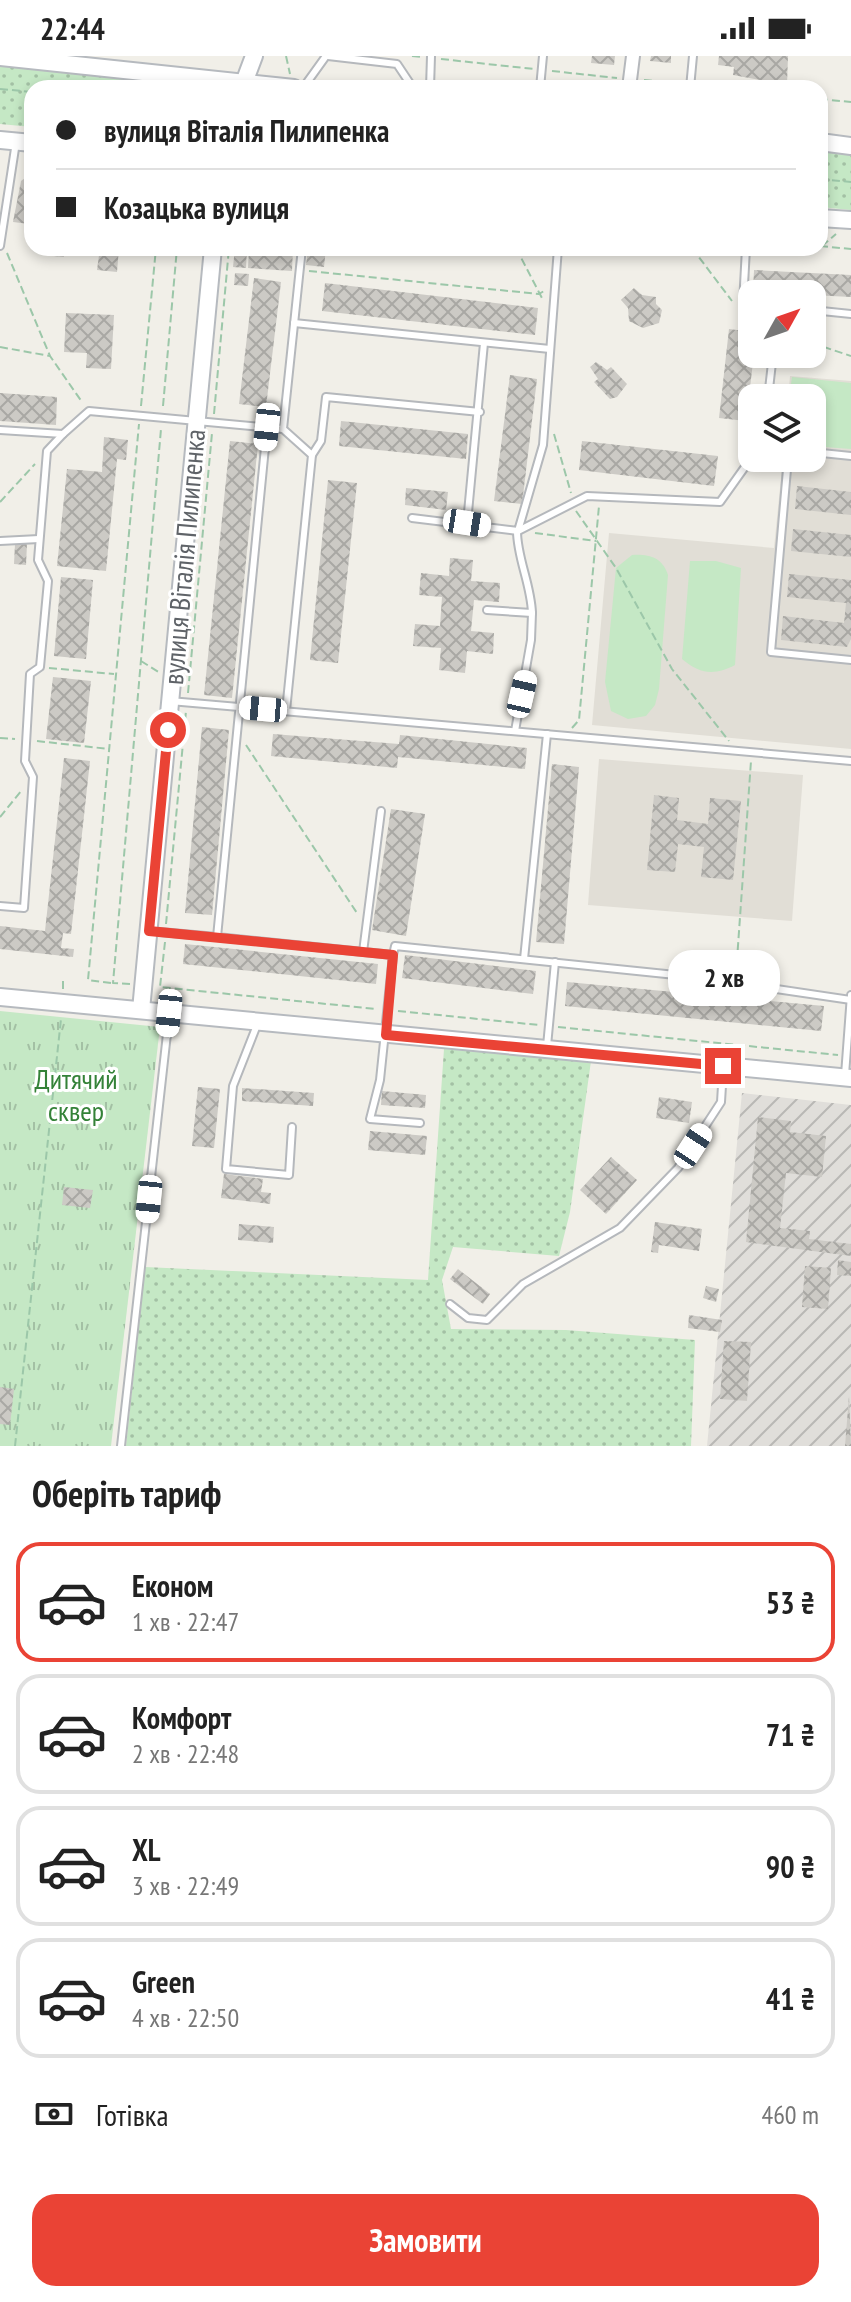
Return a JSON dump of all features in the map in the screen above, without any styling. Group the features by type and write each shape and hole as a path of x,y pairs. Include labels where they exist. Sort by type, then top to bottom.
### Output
{"street":[{"path":"245,80 254,56"},
{"path":"630,80 633,56"},
{"path":"0,57 200,80"},
{"path":"828,143 851,146"},
{"path":"828,219 851,220"},
{"name":"вулиця Віталія Пилипенка","path":"141,1010 152,986 179,702 172,681 205,423 213,256"},
{"path":"0,997 848,1078"}],"lane":[{"path":"309,80 327,56 397,64 408,80"},
{"path":"541,80 543,56"},
{"path":"691,80 693,56"},
{"path":"430,80 431,57"},
{"path":"2,245 16,142"},
{"path":"283,429 301,256"},
{"path":"515,731 531,640 532,613 531,592 517,546 517,531 543,445 557,256"},
{"path":"744,280 746,256"},
{"path":"826,311 851,314"},
{"path":"294,323 550,349"},
{"path":"467,523 480,412 484,343"},
{"path":"286,711 312,455 321,441 326,397 480,412"},
{"path":"0,906 24,908 33,777 25,761 30,674 40,667 48,581 38,560 47,451 89,411 283,429 312,455"},
{"path":"217,937 267,427"},
{"path":"0,430 63,434"},
{"path":"826,453 851,456"},
{"path":"412,518 517,531 587,496 720,502 741,472"},
{"path":"787,472 771,652 851,660"},
{"path":"0,541 39,539"},
{"path":"487,610 532,613"},
{"path":"179,702 851,761"},
{"path":"524,959 547,734"},
{"path":"363,952 381,811"},
{"path":"157,931 393,955"},
{"path":"420,1123 370,1119 380,1080 395,946 851,998 846,1055 848,1078"},
{"path":"547,1049 555,962"},
{"path":"121,1446 169,1013"},
{"path":"258,1022 233,1086 226,1169 289,1175 292,1127"},
{"path":"450,1304 468,1318 487,1320 523,1284 620,1228 678,1168 721,1102 723,1066"}],"path":[{"path":"412,56 605,80"},
{"path":"0,89 24,91"},
{"path":"828,100 851,102"},
{"path":"828,180 851,182"},
{"path":"2,245 50,356 89,411"},
{"path":"828,247 851,249"},
{"path":"155,256 88,980 846,1055"},
{"path":"113,983 176,256"},
{"path":"152,986 179,702 188,691 205,423 228,256"},
{"path":"520,256 544,303"},
{"path":"698,256 738,308"},
{"path":"300,270 539,294 555,285"},
{"path":"0,347 50,356"},
{"path":"826,348 851,356"},
{"path":"553,421 554,435 577,515 616,568 672,669 737,751"},
{"path":"0,502 47,451"},
{"path":"565,735 579,720 600,497"},
{"path":"517,531 596,541"},
{"path":"141,660 208,704"},
{"path":"40,667 116,674"},
{"path":"237,732 366,926"},
{"path":"0,738 109,749"},
{"path":"735,983 752,752"},
{"path":"0,817 33,777"},
{"path":"15,1446 63,978"}],"shaded area":[{"path":"790,376 851,381 851,749 592,725 609,533 774,548 782,472 826,472 826,384 789,384"},
{"path":"599,759 803,775 792,921 588,905"},
{"path":"742,1093 851,1105 851,1446 707,1446"}],"green space":[{"path":"0,65 160,80 24,80 24,126 0,124"},
{"path":"828,152 851,154 851,210 828,208"},
{"path":"792,377 851,383 851,449 826,447 826,384 791,384"},
{"path":"632,555 654,558 668,575 655,705 646,716 628,719 611,711 605,682 616,568"},
{"path":"690,561 716,561 741,568 735,665 720,671 707,672 682,659"},
{"name":"Дитячий сквер","path":"0,1011 160,1027 111,1446 0,1446"},
{"path":"444,1049 591,1061 570,1212 559,1256 453,1247 442,1280 451,1329 566,1330 695,1340 691,1446 126,1446 145,1267 428,1280"}],"building":[{"path":"592,56 615,56 614,65 591,63"},
{"path":"651,56 671,56 671,63 650,61"},
{"path":"719,56 788,56 787,80 760,80 733,75 734,67 718,65"},
{"path":"24,179 24,223 13,222"},
{"path":"99,256 118,256 117,272 97,270"},
{"path":"234,256 247,256 246,268 233,267"},
{"path":"249,256 293,256 292,271 248,268"},
{"path":"307,256 325,256 324,267 306,265"},
{"path":"754,270 851,275 851,297 826,296 826,280 754,280"},
{"path":"235,273 249,274 248,286 234,285"},
{"path":"254,278 281,282 266,407 239,404"},
{"path":"325,283 538,308 535,335 322,311"},
{"path":"634,288 642,295 656,297 656,304 662,310 659,323 643,328 629,321 628,308 621,300"},
{"path":"66,313 114,315 111,369 86,368 87,353 64,352"},
{"path":"729,329 738,330 738,368 752,368 750,384 738,384 738,420 719,418"},
{"path":"596,362 607,370 611,367 627,384 617,397 610,399 594,382 598,379 590,367"},
{"path":"510,375 537,379 522,504 494,501"},
{"path":"0,393 57,397 56,425 0,421"},
{"path":"341,421 468,434 466,459 339,446"},
{"path":"104,437 128,440 126,460 117,459 106,571 57,566 67,469 102,472"},
{"path":"230,441 258,444 232,698 204,695"},
{"path":"582,441 718,456 714,486 579,470"},
{"path":"328,480 357,483 338,663 310,660"},
{"path":"797,486 851,492 851,515 795,509"},
{"path":"406,488 448,492 446,510 405,505"},
{"path":"793,529 851,535 851,557 791,551"},
{"path":"15,544 27,544 26,565 14,564"},
{"path":"450,558 473,560 471,581 500,583 499,602 474,600 471,631 494,633 493,654 467,651 465,673 439,670 441,648 413,646 415,624 440,626 442,597 419,595 421,573 449,576"},
{"path":"789,574 851,580 851,639 847,647 781,640 783,616 844,623 846,603 787,597"},
{"path":"61,577 93,580 86,659 54,656"},
{"path":"53,677 91,681 84,743 46,739"},
{"path":"202,727 229,730 212,915 185,913"},
{"path":"273,734 399,744 400,735 527,748 525,769 398,757 397,768 271,756"},
{"path":"64,758 90,761 71,934 63,933 61,948 74,949 73,957 0,949 0,926 45,931"},
{"path":"552,764 579,767 564,944 536,942"},
{"path":"654,795 679,798 677,820 708,824 710,798 741,801 733,880 701,877 704,847 678,844 675,872 647,870"},
{"path":"391,809 425,814 406,936 372,930"},
{"path":"185,944 378,964 376,984 183,964"},
{"path":"405,955 536,971 533,994 402,978"},
{"path":"567,982 824,1006 821,1031 565,1006"},
{"path":"198,1087 220,1089 214,1148 192,1146"},
{"path":"242,1088 314,1093 313,1106 242,1101"},
{"path":"382,1091 426,1095 425,1108 381,1105"},
{"path":"659,1097 692,1102 689,1123 656,1118"},
{"path":"758,1117 791,1121 790,1132 826,1136 822,1177 786,1173 780,1228 810,1231 809,1239 851,1244 851,1256 746,1242"},
{"path":"370,1131 427,1136 425,1155 368,1150"},
{"path":"611,1157 637,1180 606,1214 580,1190"},
{"path":"224,1174 263,1179 261,1192 271,1193 270,1204 221,1198"},
{"path":"64,1187 93,1190 90,1208 62,1205"},
{"path":"655,1222 702,1229 699,1251 659,1245 658,1253 651,1252"},
{"path":"239,1224 274,1227 273,1243 238,1240"},
{"path":"838,1260 851,1262 851,1276 837,1275"},
{"path":"805,1266 831,1268 828,1309 802,1307"},
{"path":"458,1269 490,1294 483,1304 450,1279"},
{"path":"706,1286 719,1289 716,1302 703,1298"},
{"path":"689,1315 722,1320 720,1332 688,1328"},
{"path":"724,1341 751,1342 747,1401 720,1399"},
{"path":"0,1387 14,1389 10,1425 0,1424"},
{"path":"849,1396 851,1446 845,1446"}],"route":[{"path":"168,730 149,931 393,955 386,1035 723,1066"}]}
